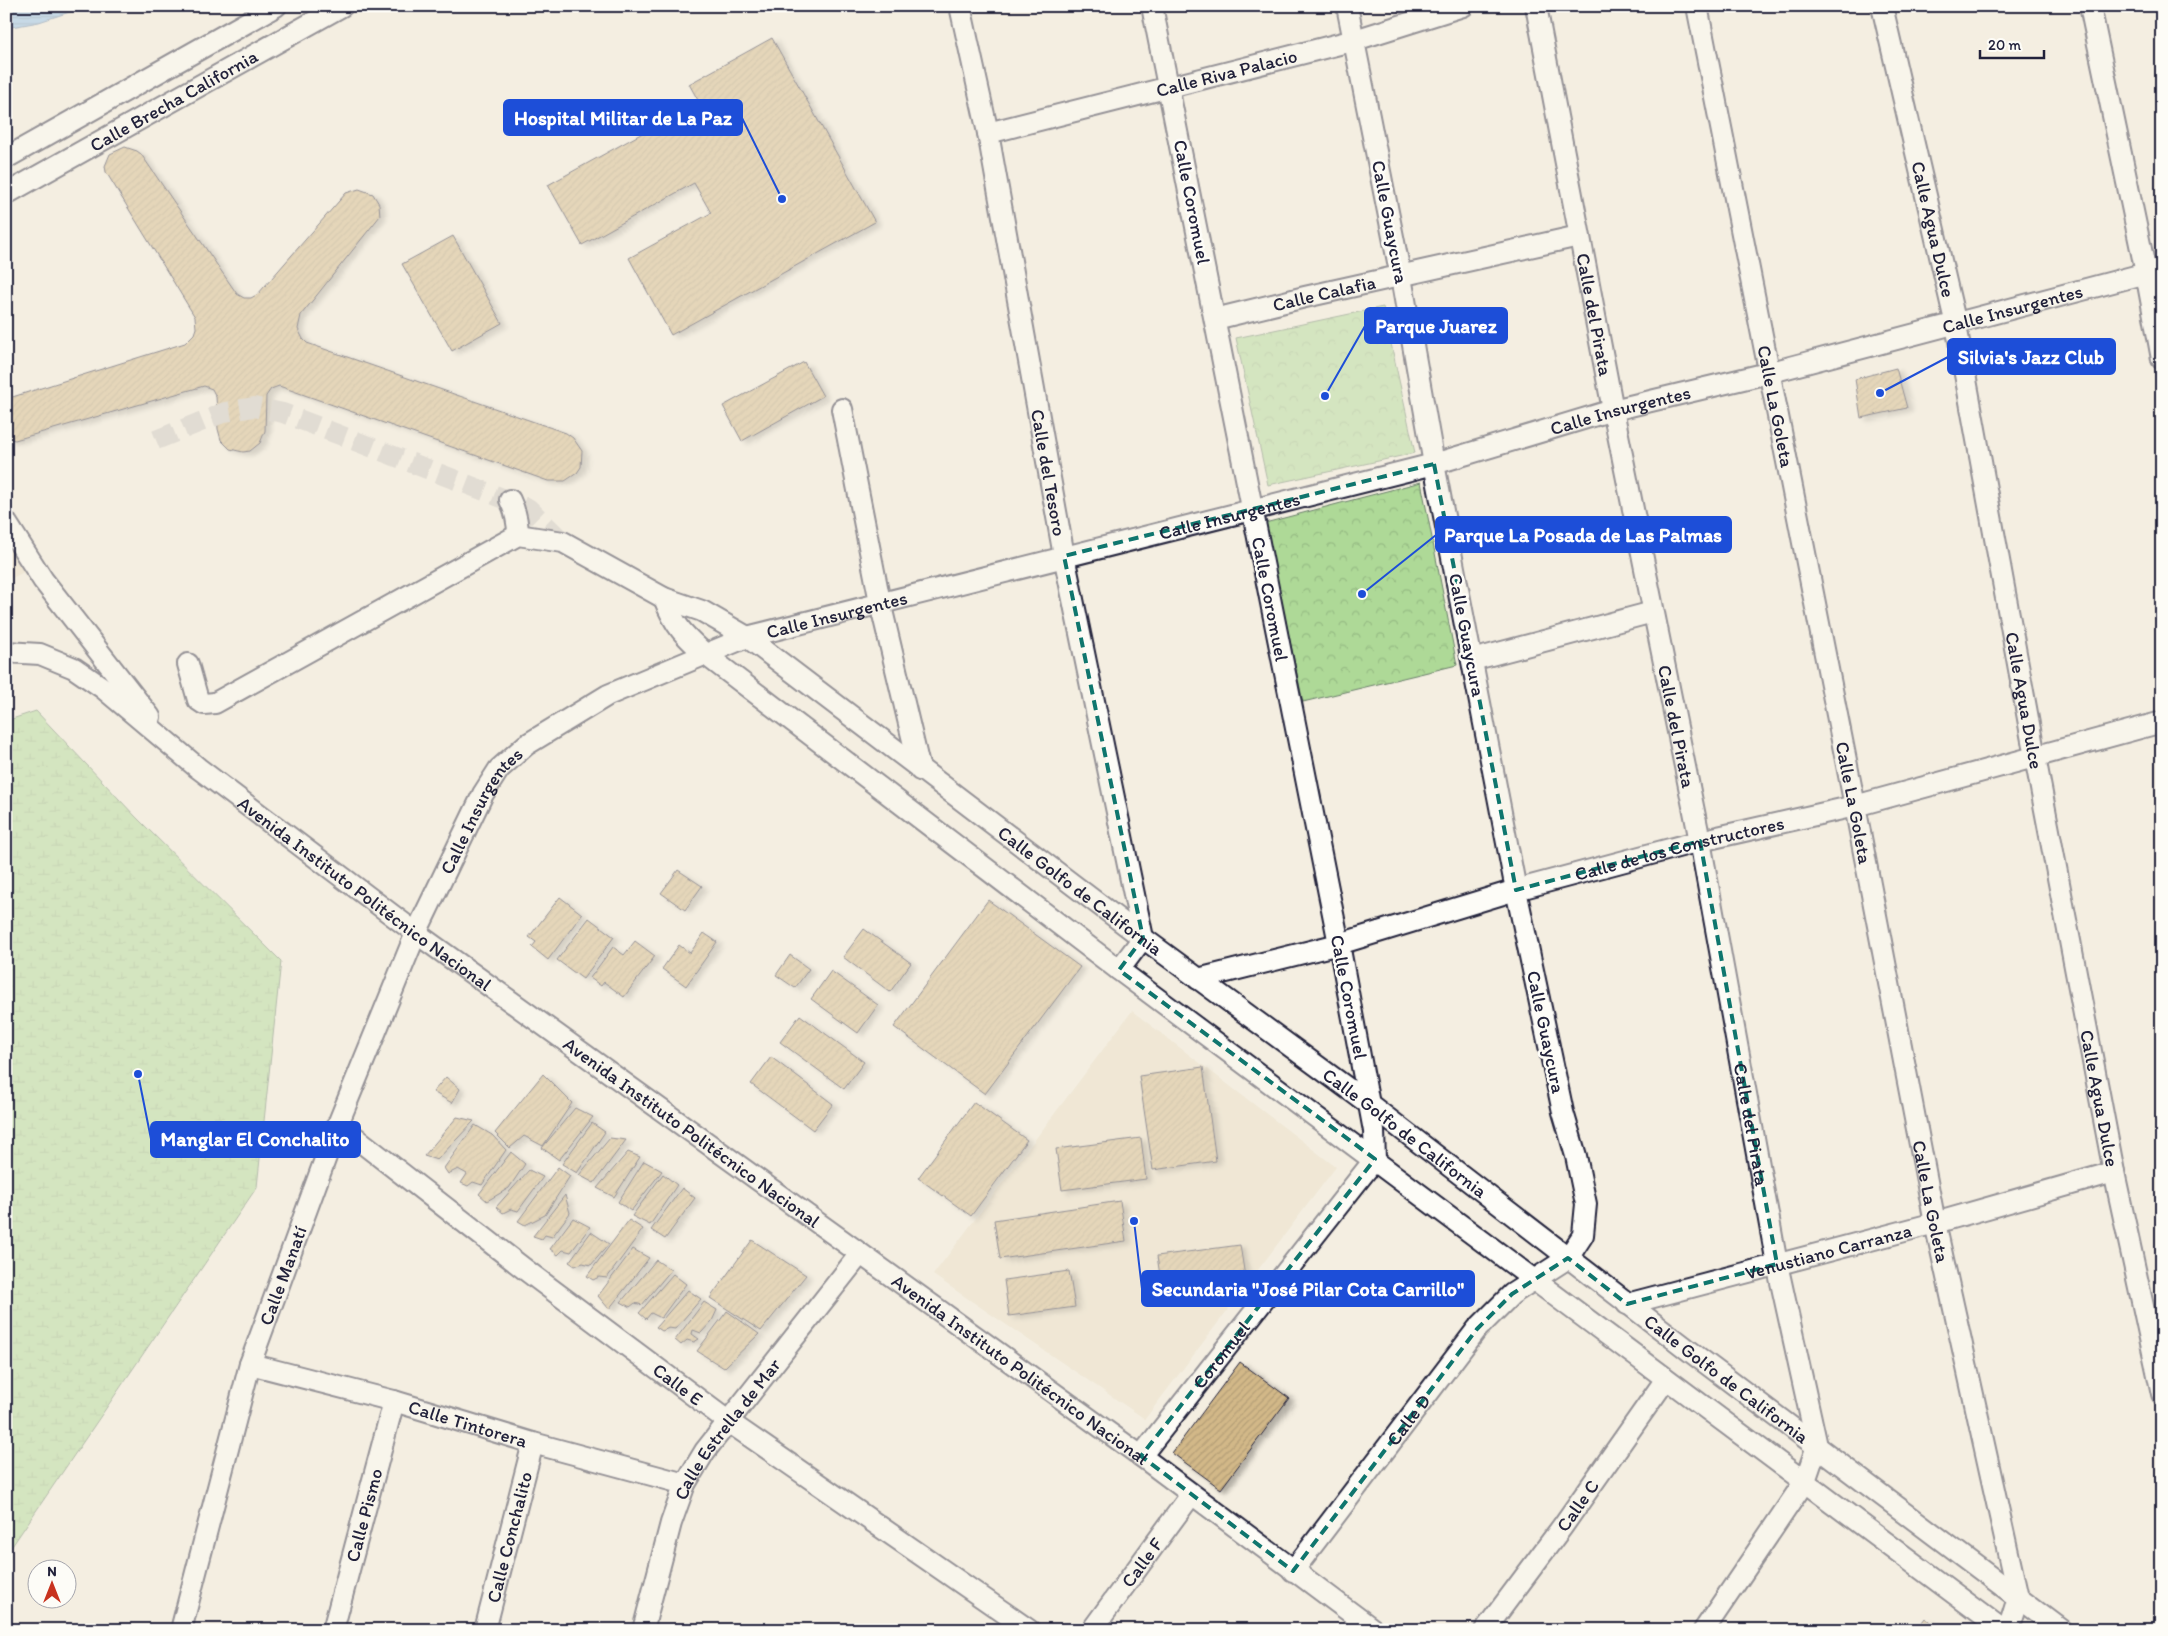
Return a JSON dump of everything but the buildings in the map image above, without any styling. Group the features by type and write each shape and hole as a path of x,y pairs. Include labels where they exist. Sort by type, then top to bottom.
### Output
{"street":[{"name":"Calle Brecha California","path":"6,158 276,6"},
{"name":"Calle Brecha California","path":"6,194 342,6"},
{"name":"Calle del Tesoro","path":"960,6 988,133 1064,556 1143,938"},
{"name":"Calle Coromuel","path":"1152,6 1339,944 1374,1131 1375,1159"},
{"name":"Calle Guaycura","path":"1347,6 1401,277 1434,464 1516,890 1563,1112 1576,1156 1586,1204 1583,1235 1568,1258"},
{"name":"Calle Riva Palacio","path":"988,133 1355,40 1463,6"},
{"name":"Calle del Pirata","path":"1536,6 1613,410 1700,841 1777,1264 1817,1446"},
{"name":"Calle La Goleta","path":"1697,6 1855,806 1935,1224 2018,1598"},
{"name":"Calle Agua Dulce","path":"1882,6 1956,325 2035,757 2114,1172 2162,1394"},
{"path":"2090,6 2154,271 2162,359"},
{"name":"Calle Calafia","path":"1215,319 1579,236"},
{"name":"Calle Insurgentes","path":"416,933 483,794 499,769 526,745 608,695 746,637 1434,464 1613,410 1956,325 2154,271"},
{"path":"842,409 880,602 920,770"},
{"path":"188,664 198,700 204,704 215,704 518,535 517,516 510,500"},
{"path":"6,522 43,580 174,748"},
{"name":"Calle Golfo de California","path":"518,535 563,542 664,598 702,611 746,637 1143,938 1369,1104 1627,1304 2061,1630"},
{"name":"Calle Golfo de California","path":"664,598 670,614 680,631 706,655 1119,970 1375,1159 2003,1630"},
{"path":"1472,660 1653,612"},
{"name":"Avenida Instituto Politécnico Nacional","path":"6,652 40,654 74,668 103,688 198,768 416,933 1141,1456 1374,1630"},
{"name":"Calle de los Constructores","path":"1198,979 1339,944 1516,890 1700,841 1855,806 2162,722"},
{"name":"Calle Manatí","path":"181,1630 250,1364 338,1124 416,933"},
{"path":"1119,970 1143,938"},
{"name":"Calle E","path":"338,1124 527,1272 728,1422 1029,1630"},
{"name":"Coromuel","path":"1141,1456 1375,1159"},
{"name":"Venustiano Carranza","path":"1627,1304 1935,1224 2114,1172"},
{"name":"Calle Estrella de Mar","path":"643,1630 671,1523 686,1484 705,1450 860,1254"},
{"name":"Calle D","path":"1293,1571 1477,1329 1512,1294 1568,1258"},
{"name":"Calle Tintorera","path":"250,1364 394,1401 533,1443 686,1484"},
{"name":"Calle C","path":"1485,1630 1562,1527 1666,1379"},
{"name":"Calle Pismo","path":"333,1630 394,1401"},
{"name":"Calle Conchalito","path":"485,1630 533,1443"},
{"path":"1704,1630 1805,1481 1817,1446"},
{"name":"Calle F","path":"1092,1630 1191,1495"},
{"path":"2008,1630 2018,1598"}],"highlighted area":[{"path":"1434,464 1516,890 1700,841 1777,1264 1627,1304 1568,1258 1512,1294 1477,1329 1293,1571 1141,1456 1375,1159 1119,970 1143,938 1064,556"}],"shaded area":[{"path":"6,544 24,572 6,581"},
{"path":"1132,1011 1336,1167 1145,1419 933,1275"}],"green space":[{"path":"1383,307 1415,453 1268,485 1236,338"},
{"path":"1421,482 1457,665 1303,702 1265,523"},
{"path":"36,711 136,817 281,961 257,1187 6,1555 6,721"}],"water":[{"path":"6,6 88,6 39,22 6,28"}],"tunnel":[{"path":"156,440 225,412 254,407 283,413 528,508 563,542"}],"place":[{"name":"Hospital Militar de La Paz","path":"782,199"},
{"name":"Silvia's Jazz Club","path":"1880,393"},
{"name":"Parque Juarez","path":"1325,396"},
{"name":"Parque La Posada de Las Palmas","path":"1362,594"},
{"name":"Manglar El Conchalito","path":"138,1074"},
{"name":"Secundaria \"José Pilar Cota Carrillo\"","path":"1134,1221"}]}
